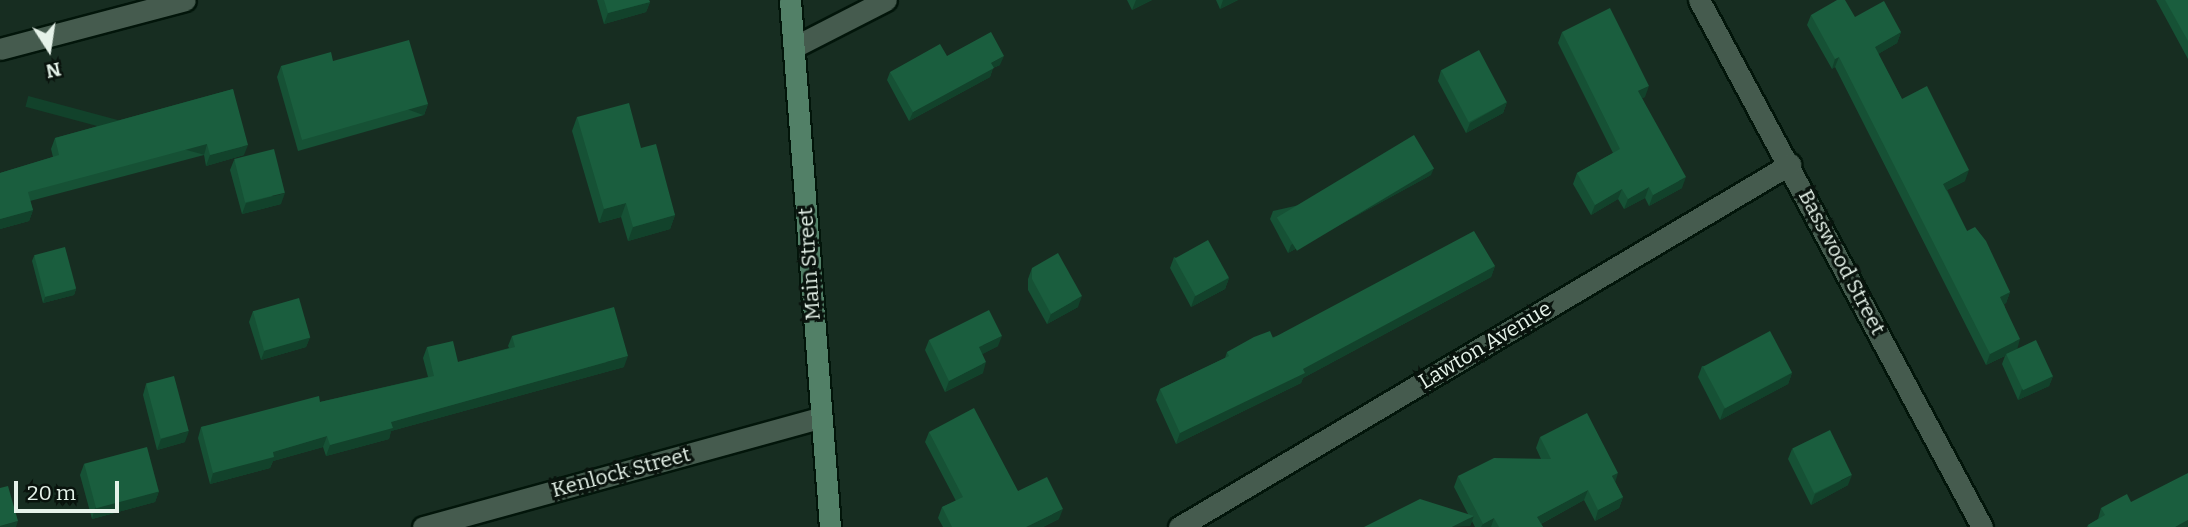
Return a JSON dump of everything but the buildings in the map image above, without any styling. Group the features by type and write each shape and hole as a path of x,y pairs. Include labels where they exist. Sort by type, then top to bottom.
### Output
{"main road":[{"name":"Main Street","path":"790,0 830,527"}],"street":[{"path":"0,49 185,0"},
{"path":"794,47 886,0"},
{"name":"Basswood Street","path":"1699,0 1790,164 1982,527"},
{"name":"Lawton Avenue","path":"1180,527 1790,164"},
{"name":"Kenlock Street","path":"423,527 820,418"}]}
